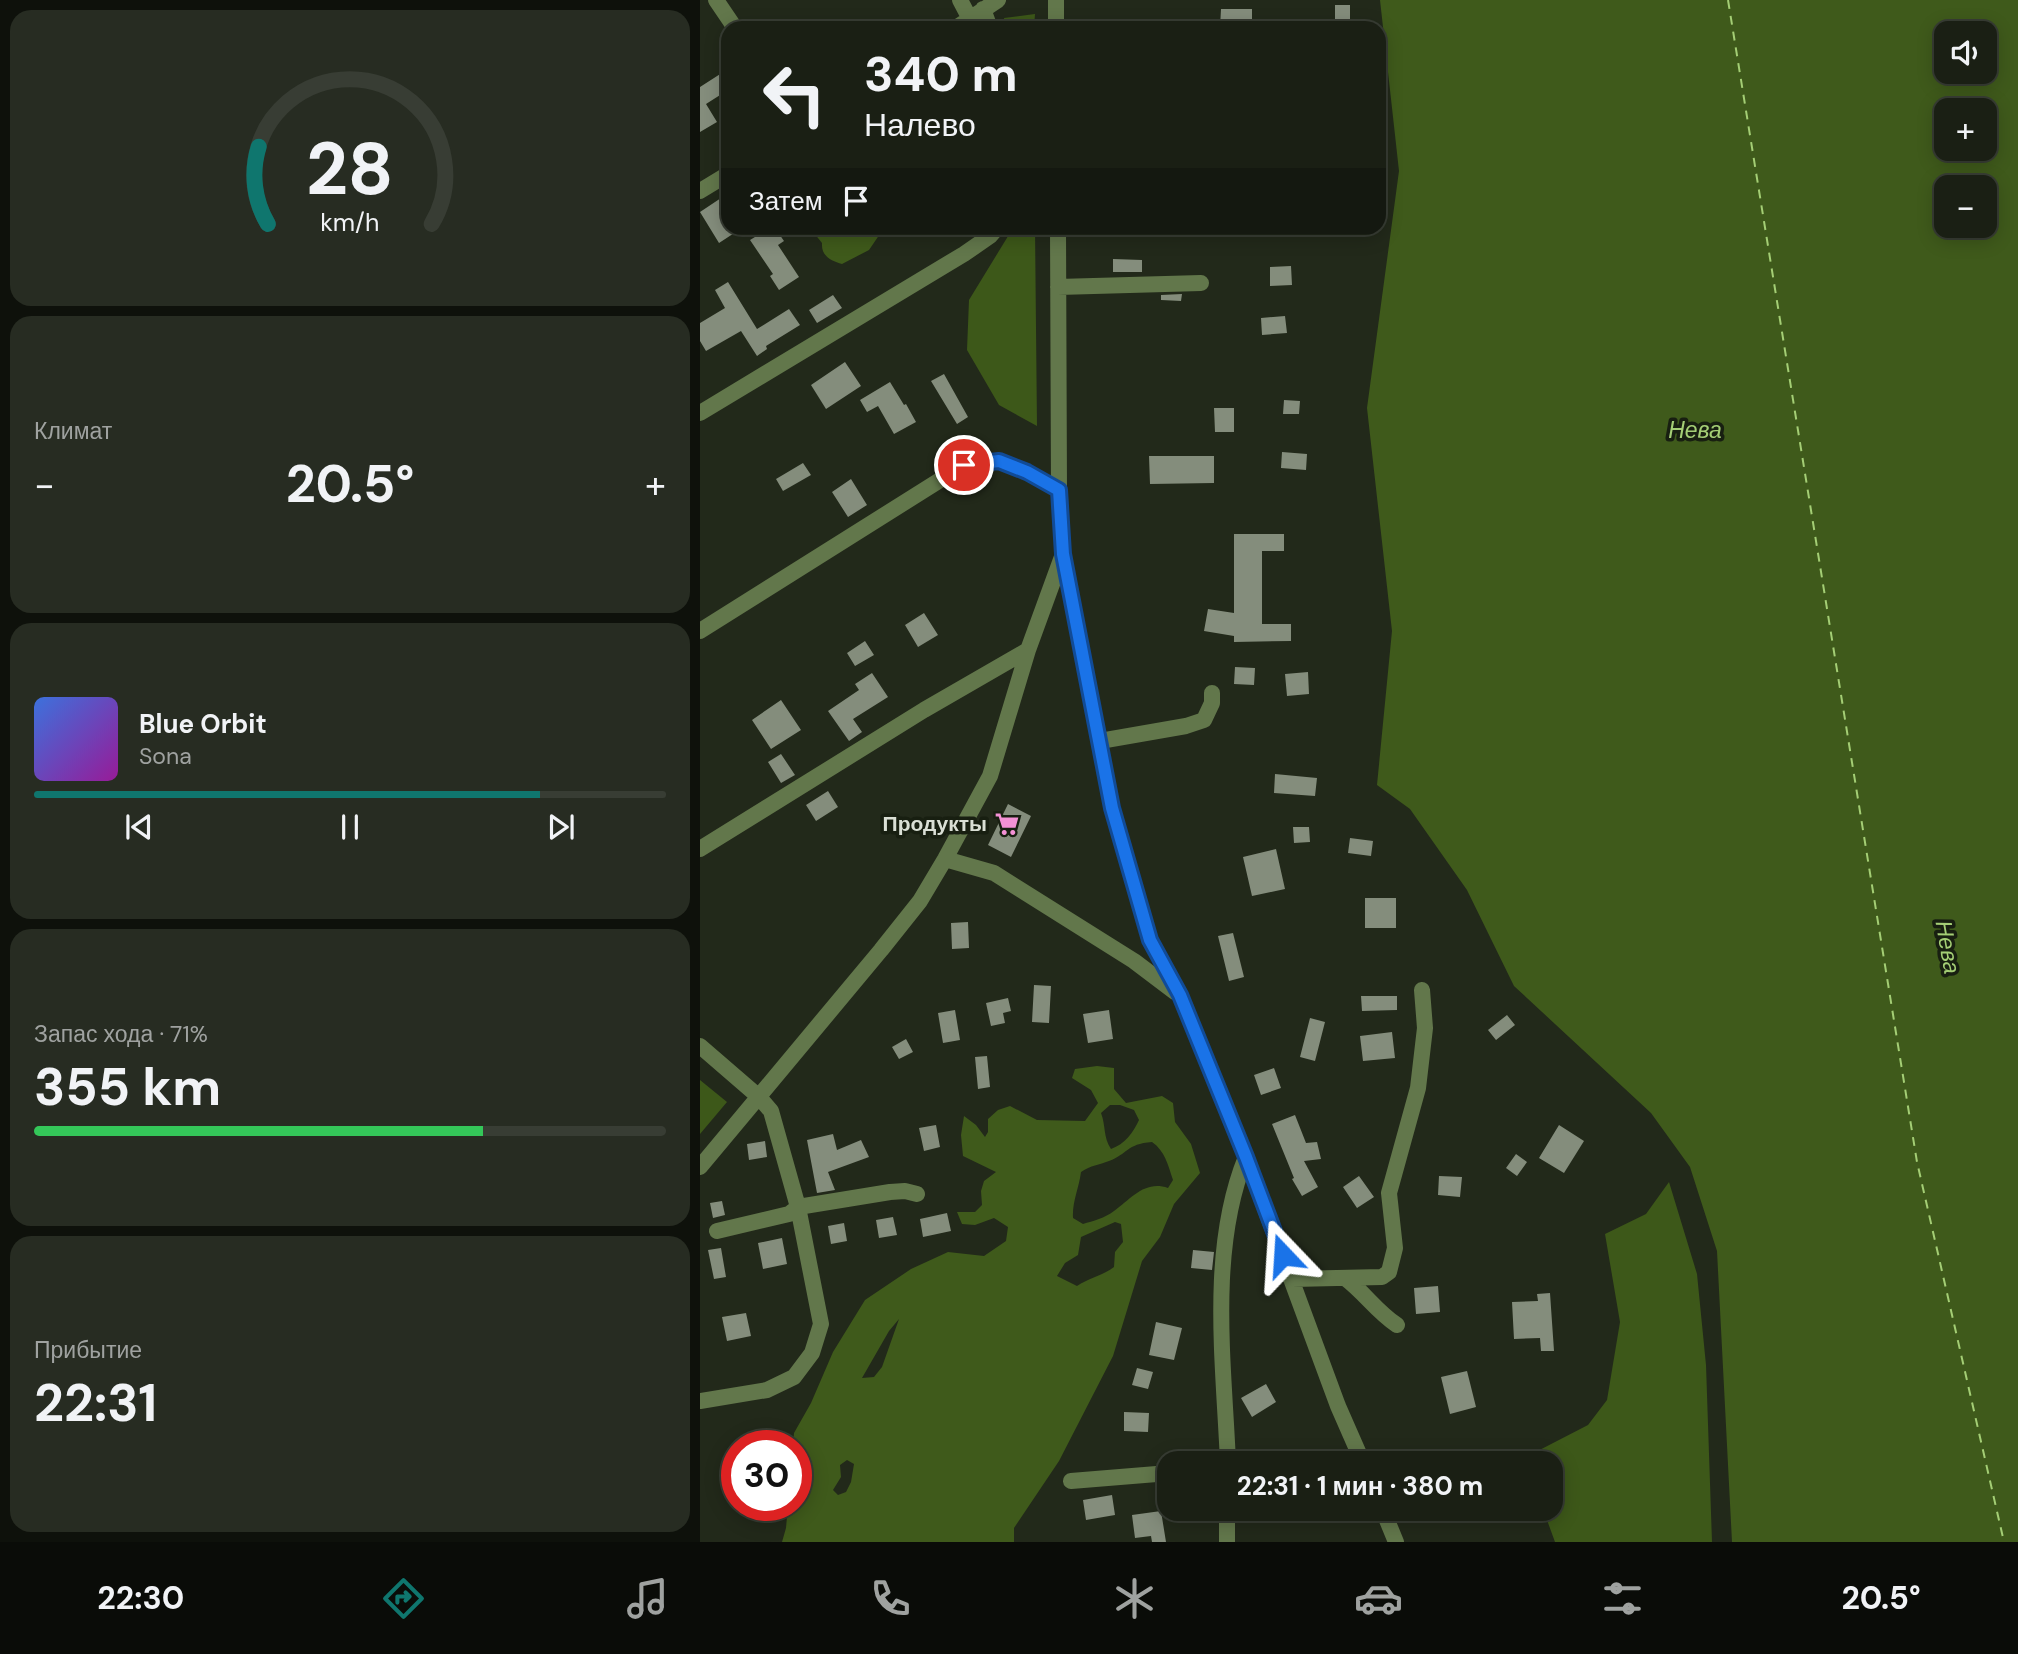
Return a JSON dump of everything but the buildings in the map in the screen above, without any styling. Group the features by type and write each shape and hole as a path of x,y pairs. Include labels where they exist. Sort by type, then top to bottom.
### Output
{"street":[{"path":"716,0 730,21"},
{"path":"960,0 983,21"},
{"path":"966,21 998,0"},
{"path":"1056,0 1056,21"},
{"path":"700,191 721,178"},
{"path":"700,413 976,247 989,235"},
{"path":"1058,235 1059,490 1063,554 1112,808 1150,940 1180,995 1246,1157 1338,1406 1358,1451"},
{"path":"1058,287 1201,283"},
{"path":"700,631 964,465 999,461 1027,472 1059,490"},
{"path":"700,1167 832,1011 920,901 945,859 990,776 1028,650 1063,554"},
{"path":"700,849 925,710 1028,650"},
{"path":"1100,741 1186,726 1204,720 1212,703 1212,693"},
{"path":"945,859 994,873 1134,961 1180,995"},
{"path":"1292,1279 1382,1277 1389,1272 1395,1248 1389,1193 1418,1088 1425,1028 1422,990"},
{"path":"700,1046 759,1097 771,1111 778,1127 821,1324 812,1353 794,1377 767,1390 700,1401"},
{"path":"1228,1451 1223,1283 1227,1224 1235,1185 1246,1157"},
{"path":"717,1231 789,1214 797,1208 890,1192 905,1191 917,1194"},
{"path":"1345,1278 1362,1290 1382,1315 1397,1325"},
{"path":"1071,1481 1157,1474"},
{"path":"1227,1521 1227,1542"},
{"path":"1387,1521 1396,1542"}],"shaded area":[{"path":"1035,14 1034,21 1004,21 1004,18"},
{"path":"1009,235 1035,235 1037,426 999,405 967,350 969,300"},
{"path":"700,1080 727,1102 700,1134"},
{"path":"1669,1182 1697,1274 1706,1365 1712,1542 1555,1542 1547,1521 1563,1521 1563,1451 1538,1451 1588,1425 1607,1400 1620,1322 1605,1234 1646,1214"}],"water":[{"name":"Нева","path":"1380,0 2018,0 2018,1542 1732,1542 1717,1251 1690,1167 1651,1113 1514,986 1467,890 1410,809 1377,785 1392,631 1367,408 1399,171 1386,54 1386,21 1382,21"},
{"path":"816,235 879,235 869,250 842,264 825,255 822,243"},
{"path":"1097,1066 1114,1068 1114,1089 1126,1103 1162,1096 1173,1103 1175,1122 1191,1144 1200,1173 1174,1204 1160,1237 1142,1261 1113,1356 1059,1461 1014,1528 1014,1542 782,1542 787,1521 812,1521 812,1430 796,1430 811,1403 833,1352 865,1300 911,1269 948,1252 984,1256 1006,1241 1008,1227 994,1218 975,1225 962,1224 957,1212 975,1212 982,1205 981,1191 984,1181 996,1172 963,1156 961,1135 964,1116 976,1125 985,1137 988,1132 988,1119 998,1110 1010,1106 1037,1120 1085,1121 1098,1103 1091,1090 1072,1078 1075,1069","holes":["1110,1105 1134,1110 1139,1120 1128,1137 1111,1149 1101,1113","1152,1142 1168,1164 1173,1180 1168,1188 1146,1188 1110,1213 1083,1224 1073,1218 1081,1172 1115,1158 1132,1147","1115,1222 1121,1224 1123,1242 1115,1252 1114,1267 1077,1286 1057,1276 1065,1263 1078,1255 1081,1237","899,1319 882,1367 874,1377 862,1378","847,1460 854,1464 846,1492 838,1495 833,1490 841,1477 840,1465"]}],"ferry route":[{"path":"1728,0 1917,1162 2004,1542"}],"place":[{"name":"Продукты","path":"1007,824"}],"route":[{"path":"964,465 999,461 1027,472 1059,490 1063,554 1112,808 1150,940 1180,995 1283,1255"}]}
